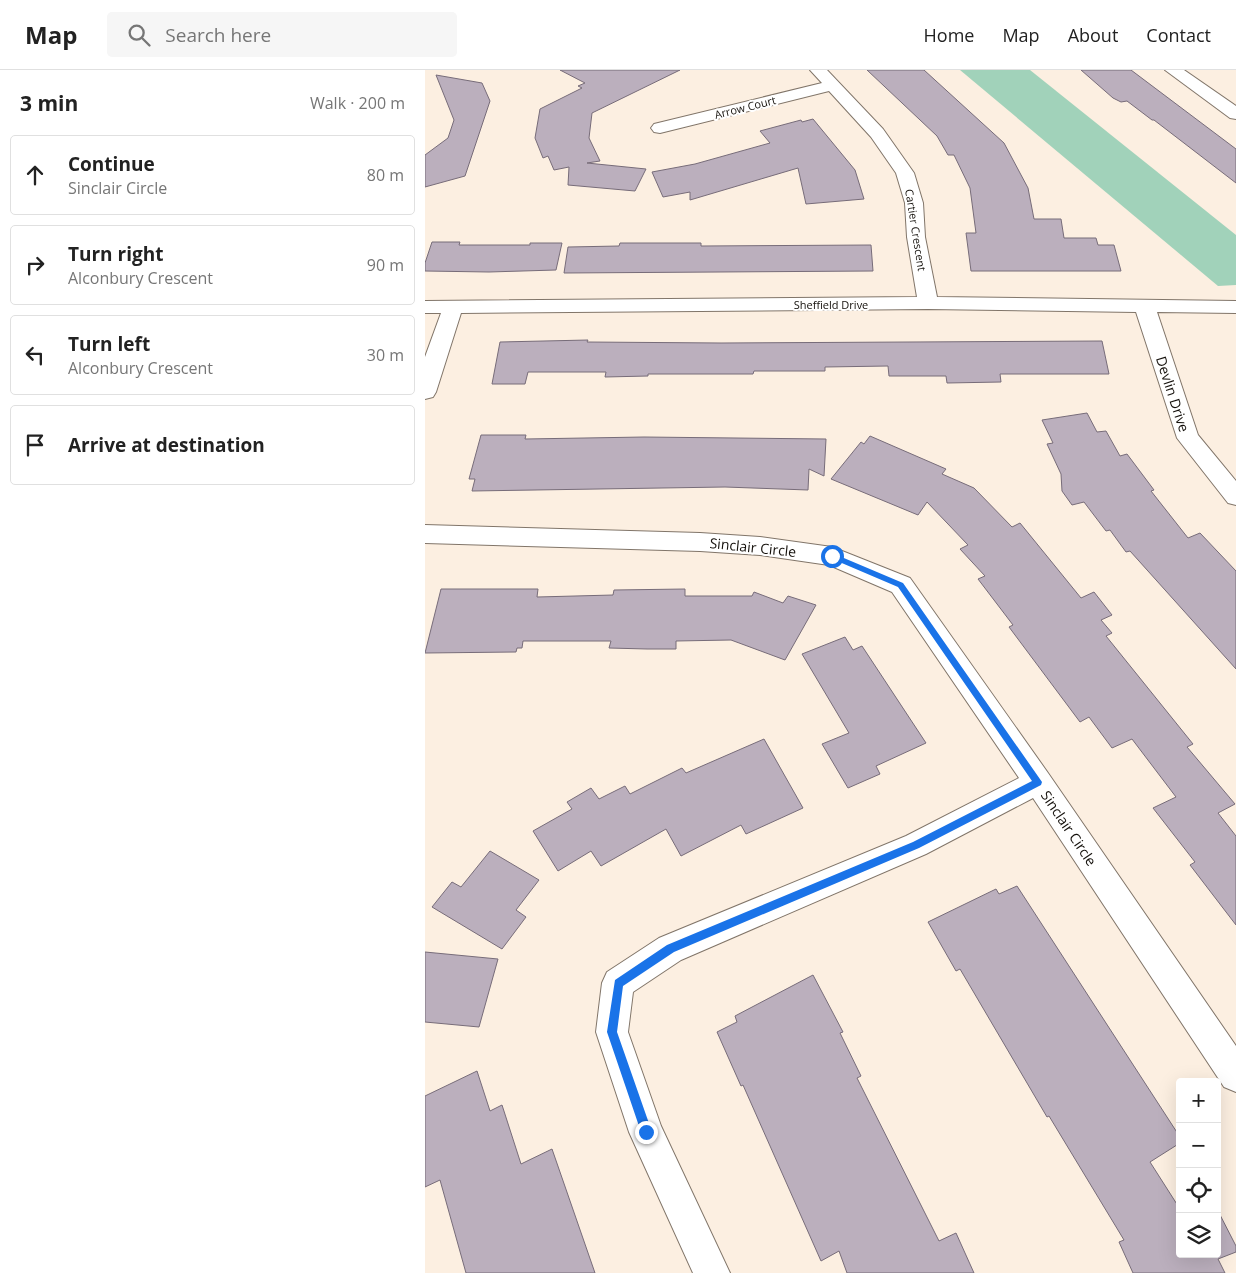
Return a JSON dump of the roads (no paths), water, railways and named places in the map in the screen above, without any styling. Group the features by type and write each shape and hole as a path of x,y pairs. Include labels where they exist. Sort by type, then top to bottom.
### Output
{"street":[{"name":"Cartier Crescent","path":"818,70 877,133 905,173 914,203 916,237 928,303"},
{"path":"1173,70 1236,114"},
{"name":"Arrow Court","path":"659,128 831,86"},
{"name":"Sheffield Drive","path":"425,307 928,303 1236,307"},
{"name":"Devlin Drive","path":"1144,305 1188,438 1236,497"},
{"path":"425,392 453,307"},
{"name":"Sinclair Circle","path":"425,534 700,542 760,546 832,556 901,585 1038,782 1236,1076"},
{"path":"712,1273 646,1132 612,1032 619,983 670,948 916,845 1038,782"}]}
